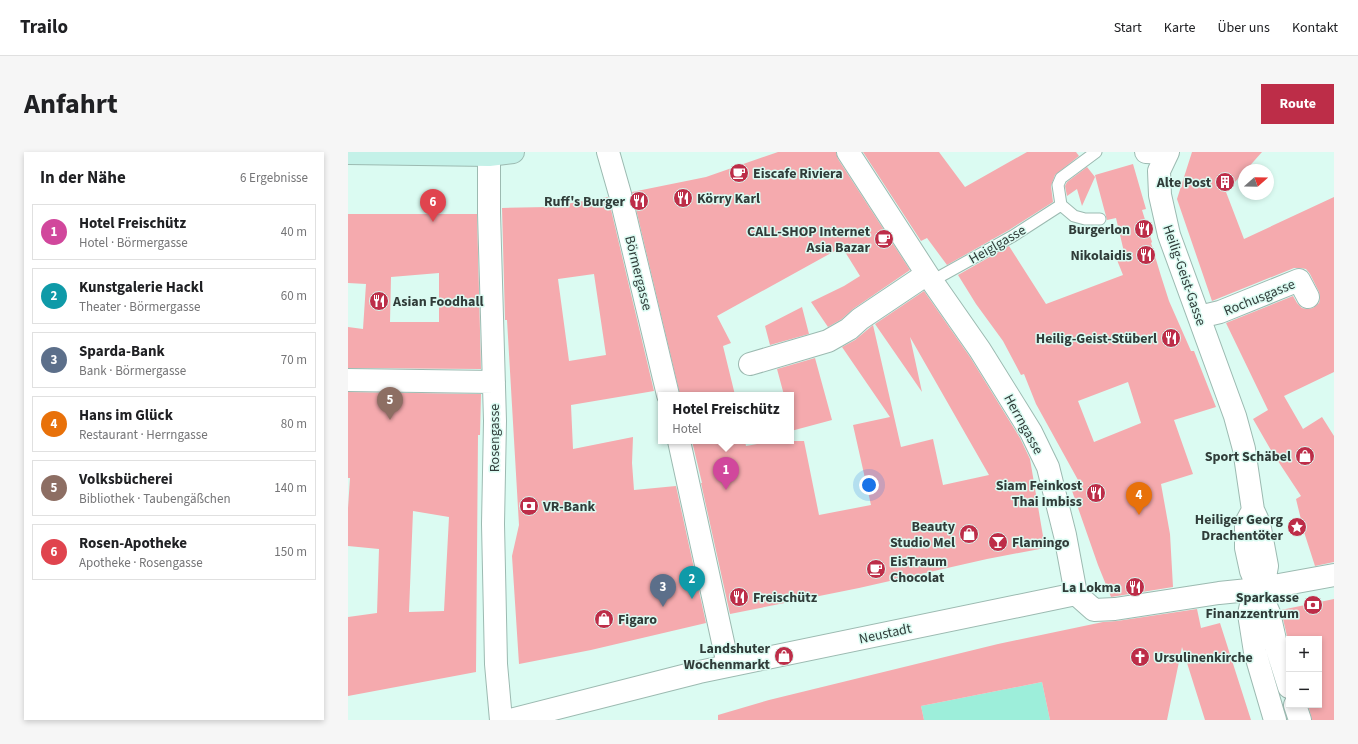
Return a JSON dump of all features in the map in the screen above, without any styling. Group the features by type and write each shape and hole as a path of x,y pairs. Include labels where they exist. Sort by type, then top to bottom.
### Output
{"street":[{"path":"348,153 489,156 513,152"},
{"name":"Börmergasse","path":"608,152 620,194 667,392"},
{"name":"Herrngasse","path":"848,152 929,277 980,350 1031,432 1048,467 1065,535 1076,594"},
{"name":"Heilig-Geist-Gasse","path":"1161,152 1158,171 1160,195 1169,235 1235,416 1244,449 1253,510 1246,523 1246,548 1251,571 1258,589"},
{"name":"Rosengasse","path":"489,156 489,214 495,421 493,524 496,656 501,720"},
{"path":"750,364 828,341 849,329 860,319 929,277"},
{"name":"Rochusgasse","path":"1199,317 1220,312 1299,280 1308,297"},
{"path":"348,380 494,382"},
{"path":"680,444 728,665"},
{"path":"1076,594 1094,610 1115,609 1219,593 1258,589 1334,575"},
{"path":"1258,589 1269,613 1277,649 1286,677"},
{"path":"1258,589 1252,600 1249,614 1255,652 1275,720"},
{"name":"Neustadt","path":"510,720 541,716 728,665 1076,594"},
{"path":"1296,708 1300,720"}],"lane":[{"path":"1096,152 1062,178 1058,185 1062,205 1074,216 1085,219 1100,219"},
{"name":"Heiglgasse","path":"929,277 1013,236 1062,205"}],"green space":[{"path":"1042,682 1050,720 924,720 921,706"}],"building":[{"path":"778,152 836,152 838,159 910,270 853,309 842,319 828,327 811,302 844,286 860,276 842,247 717,316 731,343 723,346 734,392 679,392 632,192 706,177"},
{"path":"863,152 939,152 965,187 1027,152 1076,152 1079,156 1055,175 1051,186 1053,202 1009,230 947,265 927,238 921,241"},
{"path":"1192,152 1262,152 1251,164 1238,164 1238,179 1226,192 1244,239 1334,197 1334,372 1284,396 1303,429 1322,417 1334,436 1334,562 1315,566 1304,532 1296,499 1301,496 1272,452 1253,419 1268,410 1226,323 1293,296 1302,308 1313,308 1319,303 1319,292 1306,269 1294,268 1212,301 1177,199"},
{"path":"1133,164 1146,209 1142,210 1169,301 1191,351 1194,351 1216,407 1174,420 1193,474 1161,484 1170,534 1173,587 1111,597 1098,565 1070,485 1078,480 1036,404 1024,374 1021,375 1003,341 976,304 958,275 1009,246 1046,304 1123,275 1115,255 1124,252 1116,218 1107,220 1095,175","holes":["1128,382 1141,423 1094,442 1078,401"]},
{"path":"1087,167 1095,177 1082,206 1077,189 1067,196 1065,186 1067,182"},
{"path":"608,197 654,391 571,405 573,449 633,437 632,463 634,490 676,486 706,623 591,650 519,664 512,556 519,525 507,320 505,320 502,208 548,207","holes":["594,274 606,355 569,361 558,279"]},
{"path":"348,214 477,214 481,369 348,368 348,327 363,329 366,284 348,283","holes":["439,273 439,322 390,322 391,277"]},
{"path":"924,291 970,357 1020,438 1030,459 1045,548 730,614 693,444 746,444 746,446 757,444 794,444 794,441 804,441 819,515 871,505 853,425 890,417 842,347 855,340 873,325 901,447 933,439 943,485 989,475 910,337 922,392 875,324"},
{"path":"802,307 809,334 770,345 765,326"},
{"path":"815,358 832,420 794,430 794,392 783,392 777,369"},
{"path":"348,392 481,394 480,435 478,435 476,672 348,696 348,617 377,613 379,549 348,546 350,478 348,478","holes":["413,511 449,517 444,611 409,612"]},
{"path":"1334,599 1334,720 1312,720 1309,708 1322,708 1322,636 1287,636 1281,610"},
{"path":"1197,609 1201,628 1220,623 1251,720 1205,720 1182,647 1167,720 1050,720 1042,682 921,706 924,720 718,720 718,715 769,700 998,644 1103,622"}],"place":[{"name":"Eiscafe Riviera","path":"739,173"},
{"name":"Alte Post","path":"1225,182"},
{"name":"Körry Karl","path":"683,198"},
{"name":"Ruff's Burger","path":"639,201"},
{"name":"Rosen-Apotheke","path":"433,222"},
{"name":"Burgerlon","path":"1144,229"},
{"name":"CALL-SHOP Internet Asia Bazar","path":"884,239"},
{"name":"Nikolaidis","path":"1146,255"},
{"name":"Asian Foodhall","path":"379,301"},
{"name":"Heilig-Geist-Stüberl","path":"1171,338"},
{"name":"Volksbücherei","path":"390,420"},
{"name":"Sport Schäbel","path":"1305,456"},
{"name":"Hotel Freischütz","path":"726,490"},
{"name":"Siam Feinkost Thai Imbiss","path":"1096,493"},
{"name":"VR-Bank","path":"529,506"},
{"name":"Hans im Glück","path":"1139,515"},
{"name":"Heiliger Georg Drachentöter","path":"1297,527"},
{"name":"Beauty Studio Mel","path":"969,534"},
{"name":"Flamingo","path":"998,542"},
{"name":"EisTraum Chocolat","path":"876,569"},
{"name":"La Lokma","path":"1135,587"},
{"name":"Freischütz","path":"739,597"},
{"name":"Kunstgalerie Hackl","path":"692,599"},
{"name":"Sparkasse Finanzzentrum","path":"1313,605"},
{"name":"Sparda-Bank","path":"663,607"},
{"name":"Figaro","path":"604,619"},
{"name":"Landshuter Wochenmarkt","path":"784,656"},
{"name":"Ursulinenkirche","path":"1140,657"}]}
